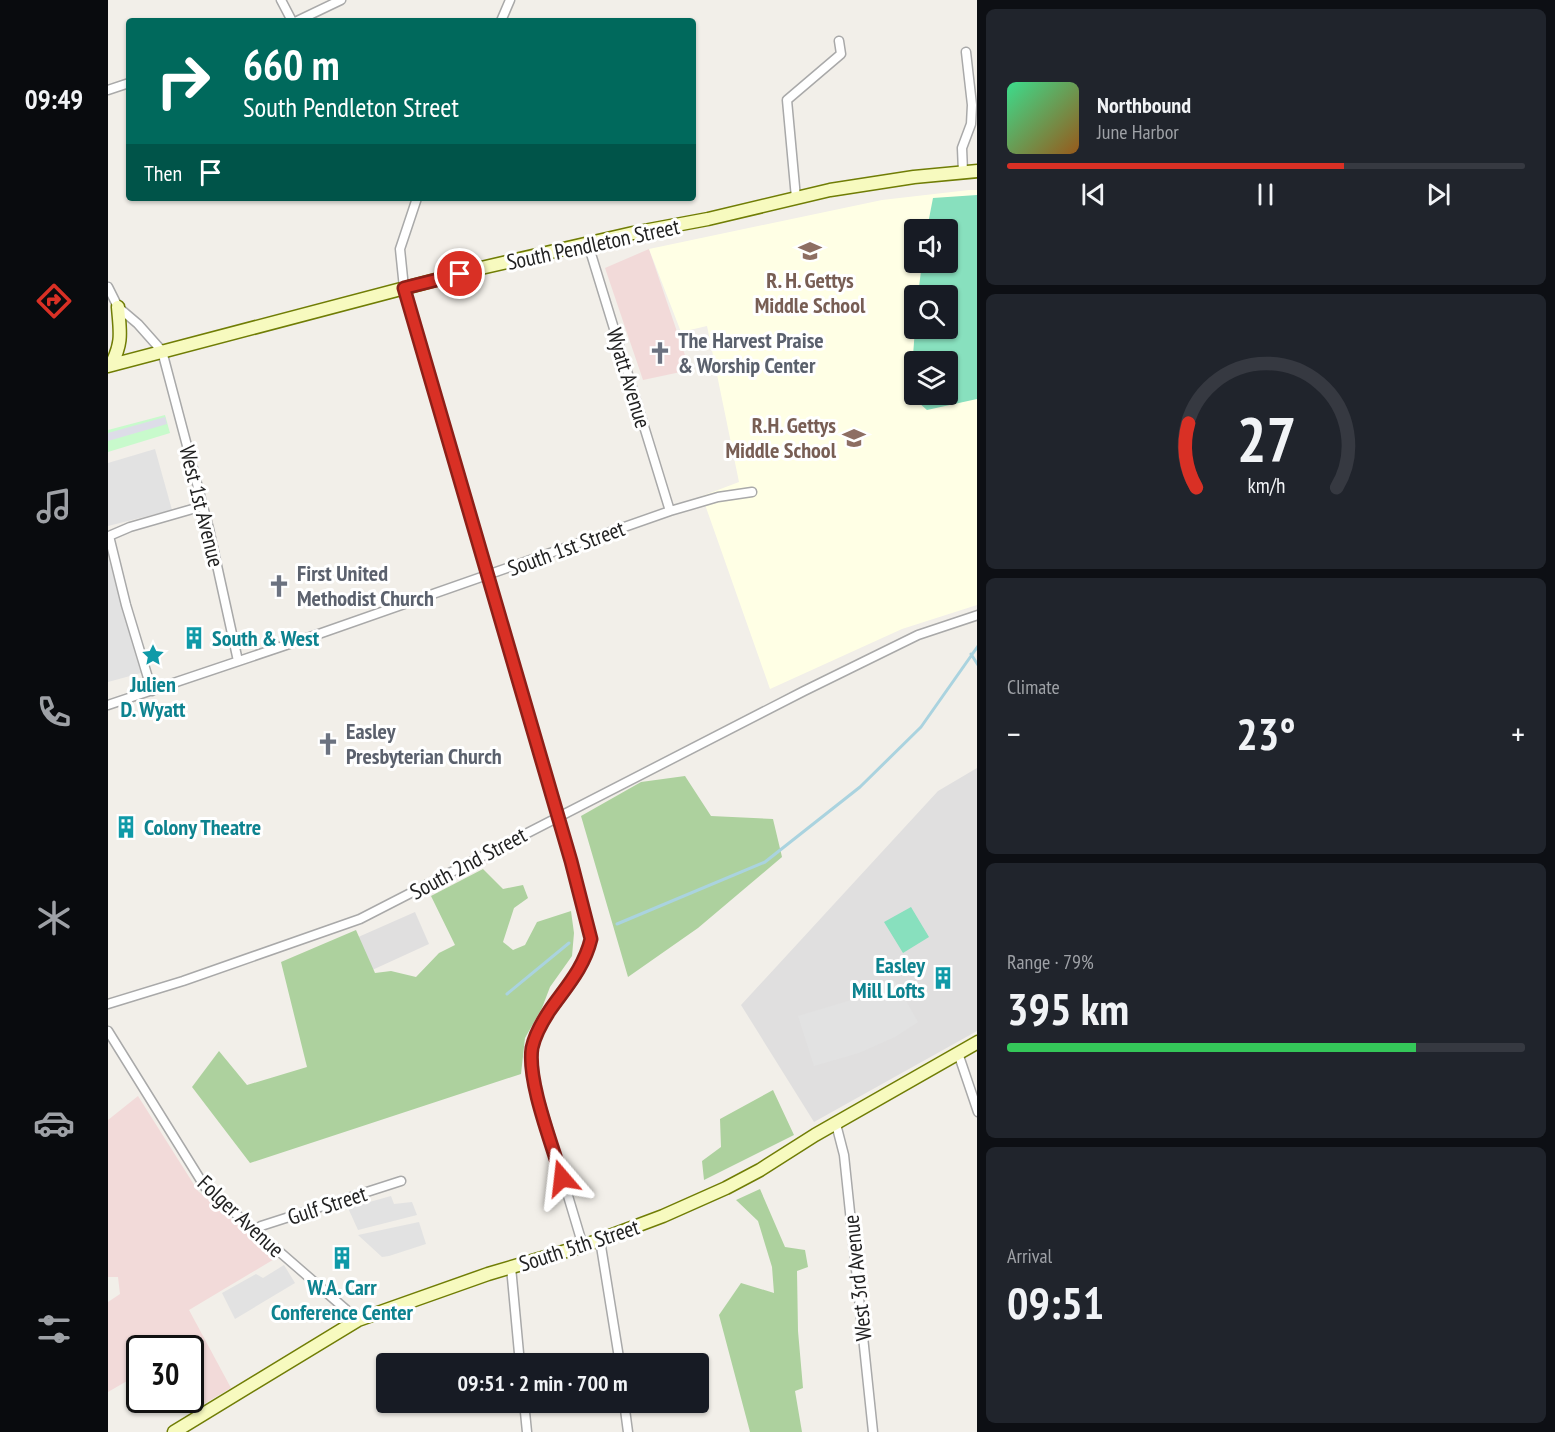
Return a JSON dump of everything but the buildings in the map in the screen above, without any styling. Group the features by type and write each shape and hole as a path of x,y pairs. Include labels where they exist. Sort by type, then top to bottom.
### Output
{"main road":[{"name":"South Pendleton Street","path":"110,365 481,268 633,233 708,219 796,198 914,177 977,171"},
{"path":"110,365 119,350 120,343 118,308"},
{"name":"South 5th Street","path":"174,1432 358,1320 511,1267 600,1240 663,1216 726,1188 977,1043"}],"street":[{"path":"281,0 290,18"},
{"path":"303,18 341,0"},
{"path":"502,18 510,0"},
{"path":"796,198 787,100 841,54 839,41"},
{"path":"963,172 963,148 971,124 972,105 966,52"},
{"path":"108,90 126,84"},
{"path":"416,201 400,249 404,288 558,816 591,939 588,952 577,975 538,1028 532,1047 531,1065 536,1089 583,1246"},
{"name":"Wyatt Avenue","path":"588,244 670,511"},
{"path":"108,287 118,308 138,324 162,351"},
{"name":"West 1st Avenue","path":"162,351 203,506 238,661"},
{"name":"South 1st Street","path":"108,705 670,511 718,497 752,492"},
{"path":"152,691 126,605 109,536 129,527 203,506"},
{"name":"South 2nd Street","path":"108,1005 360,919 558,816 918,635 977,615"},
{"name":"Folger Avenue","path":"108,1031 205,1187 254,1232 316,1282 358,1320"},
{"path":"958,1053 977,1109"},
{"name":"West 3rd Avenue","path":"836,1124 844,1155 873,1432"},
{"name":"Gulf Street","path":"254,1232 261,1226 401,1181"},
{"path":"600,1240 618,1353"},
{"path":"511,1267 519,1353"},
{"path":"525,1413 527,1432"},
{"path":"625,1413 628,1432"}],"shaded area":[{"name":"R.H. Gettys Middle School","path":"977,190 977,605 902,629 770,689 702,496 739,482 707,326 681,332 649,249 882,200"},
{"path":"649,249 690,370 643,380 605,268"},
{"path":"165,417 167,424 108,441 108,433"},
{"path":"155,449 172,510 108,526 108,463"},
{"path":"108,557 141,673 108,682"},
{"path":"977,768 977,1031 814,1122 741,1005 938,791"},
{"path":"415,912 429,944 370,971 356,938"},
{"path":"894,980 918,1022 895,1037 859,1053 814,1066 798,1016 848,1001"},
{"path":"138,1096 198,1191 276,1258 189,1310 202,1335 126,1335 126,1382 108,1392 108,1302 120,1294 118,1277 108,1277 108,1120"},
{"path":"391,1196 394,1204 412,1202 417,1215 358,1230 348,1208"},
{"path":"419,1222 426,1244 389,1256 382,1257 358,1235"},
{"path":"284,1265 295,1283 235,1319 222,1293 256,1274 263,1278"},
{"path":"204,1338 231,1388 204,1404"}],"green space":[{"path":"977,195 977,399 958,403 958,351 913,351 914,339 958,339 958,285 919,285 921,273 958,273 958,219 929,219 933,198"},
{"path":"921,405 950,405 927,410"},
{"path":"165,415 170,433 108,452 108,430"},
{"path":"685,776 711,816 773,819 782,857 698,928 628,977 581,816 641,782"},
{"path":"483,869 503,889 523,885 528,898 514,908 503,942 513,950 525,945 537,922 571,911 574,933 572,956 550,987 542,1008 525,1038 521,1074 250,1163 192,1087 219,1051 247,1085 307,1067 281,962 356,930 375,973 391,971 416,977 439,953 455,945 431,896"},
{"path":"911,907 929,937 903,953 884,922"},
{"path":"773,1090 794,1135 704,1180 702,1161 721,1147 720,1119"},
{"path":"760,1189 785,1247 805,1250 808,1267 797,1271 798,1331 803,1388 795,1391 802,1432 750,1432 719,1315 741,1283 774,1293 772,1267 758,1221 736,1200"}],"waterway":[{"path":"617,924 765,862 860,787 921,727 977,647"},
{"path":"971,654 977,663"},
{"path":"507,994 569,943"}],"place":[{"name":"R. H. Gettys Middle School","path":"810,251"},
{"name":"The Harvest Praise & Worship Center","path":"660,353"},
{"name":"R.H. Gettys Middle School","path":"854,438"},
{"name":"First United Methodist Church","path":"279,586"},
{"name":"South & West","path":"194,638"},
{"name":"Julien D. Wyatt","path":"153,655"},
{"name":"Easley Presbyterian Church","path":"328,744"},
{"name":"Colony Theatre","path":"126,827"},
{"name":"Easley Mill Lofts","path":"943,978"},
{"name":"W.A. Carr Conference Center","path":"342,1258"}],"route":[{"path":"460,274 404,288 571,861 591,939 588,952 577,975 538,1028 532,1047 531,1065 536,1089 562,1178"}]}
